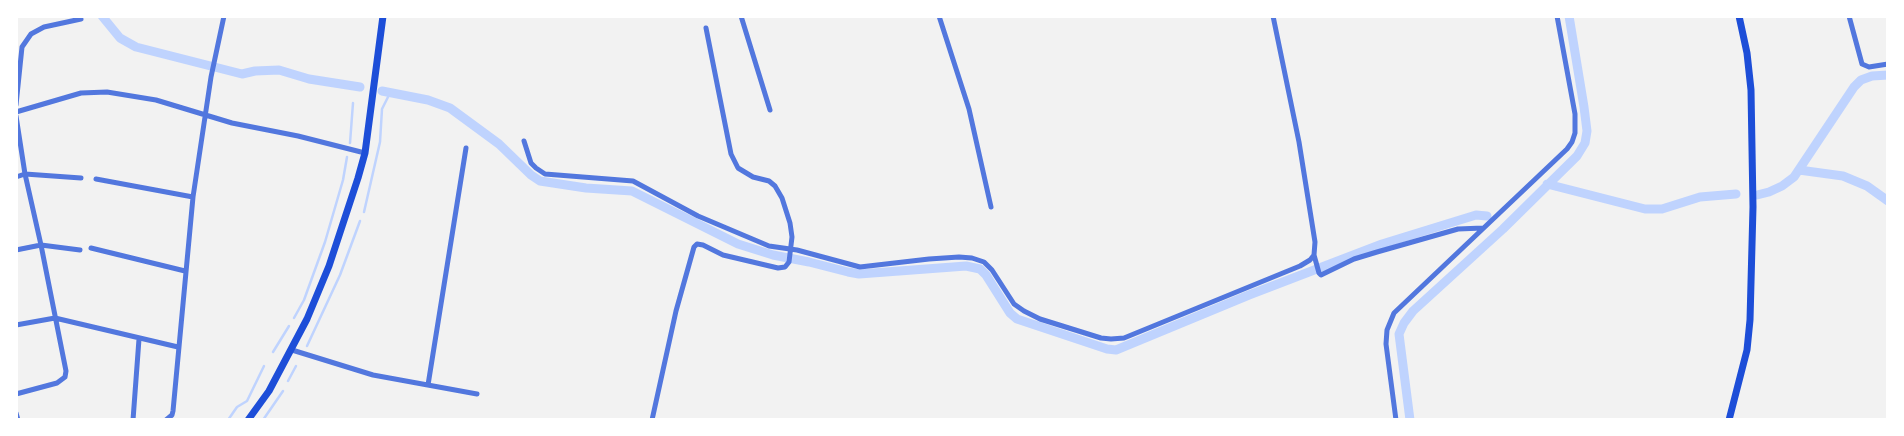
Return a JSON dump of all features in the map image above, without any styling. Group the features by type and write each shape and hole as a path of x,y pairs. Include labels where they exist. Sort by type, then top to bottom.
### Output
{"main road":[{"path":"248,420 269,391 292,350 329,266 365,153 383,16"},
{"path":"1729,420 1746,350 1750,301 1753,207 1751,90 1747,53 1739,16"}],"street":[{"path":"166,420 172,416 173,411 193,197 211,77 224,16"},
{"path":"740,16 770,110"},
{"path":"939,16 969,108 991,207"},
{"path":"1273,16 1299,142 1315,242 1314,257 1319,273 1324,274 1364,256 1439,234 1458,229 1483,228"},
{"path":"1396,420 1386,344 1390,321 1402,305 1560,156 1572,142 1575,133 1575,114 1557,16"},
{"path":"1849,16 1860,60 1865,66 1888,64"},
{"path":"16,105 19,47 37,30 80,19"},
{"path":"652,420 676,312 694,247 698,244 703,245 723,256 778,268 785,266 789,262 791,250 790,223 782,198 775,186 769,181 753,177 738,168 731,154 706,28"},
{"path":"16,112 69,96 107,92 156,100 232,123 291,134 365,153"},
{"path":"16,116 25,174 66,366 65,377 57,383 16,394"},
{"path":"524,141 532,163 545,174 633,181 698,216 741,236 769,246 798,250 860,267 959,257 972,258 984,262 992,270 1014,304 1024,312 1083,332 1111,339 1124,338 1300,266 1314,257"},
{"path":"428,385 466,148"},
{"path":"16,177 25,174 81,178"},
{"path":"96,179 193,197"},
{"path":"16,250 41,245 80,250"},
{"path":"91,248 185,271"},
{"path":"16,325 55,318 178,347"},
{"path":"133,420 139,338"},
{"path":"292,350 373,375 477,394"},
{"path":"16,413 18,420"}],"waterway":[{"path":"102,16 120,38 136,47 242,74 255,71 279,70 309,79 360,87"},
{"path":"1410,420 1399,334 1404,323 1413,311 1503,229 1577,156 1585,143 1587,131 1584,107 1569,16"},
{"path":"1757,195 1782,186 1794,177 1854,87 1861,80 1872,76 1888,75"},
{"path":"382,91 428,100 450,108 499,144 531,175 540,181 586,188 632,191 738,244 773,255 859,274 966,266 980,269 986,275 1010,313 1017,319 1107,349 1116,350 1249,295 1382,244 1476,215 1487,216"},
{"path":"364,212 380,142 382,109 390,93"},
{"path":"350,143 353,103"},
{"path":"294,318 304,300 325,242 343,180 347,157"},
{"path":"1799,170 1843,176 1867,186 1888,201"},
{"path":"1547,184 1645,209 1662,209 1700,197 1736,194"},
{"path":"307,346 340,275 360,221"},
{"path":"273,352 289,326"},
{"path":"228,420 237,407 247,401 264,366"},
{"path":"288,381 296,366"},
{"path":"263,420 283,391"}]}
